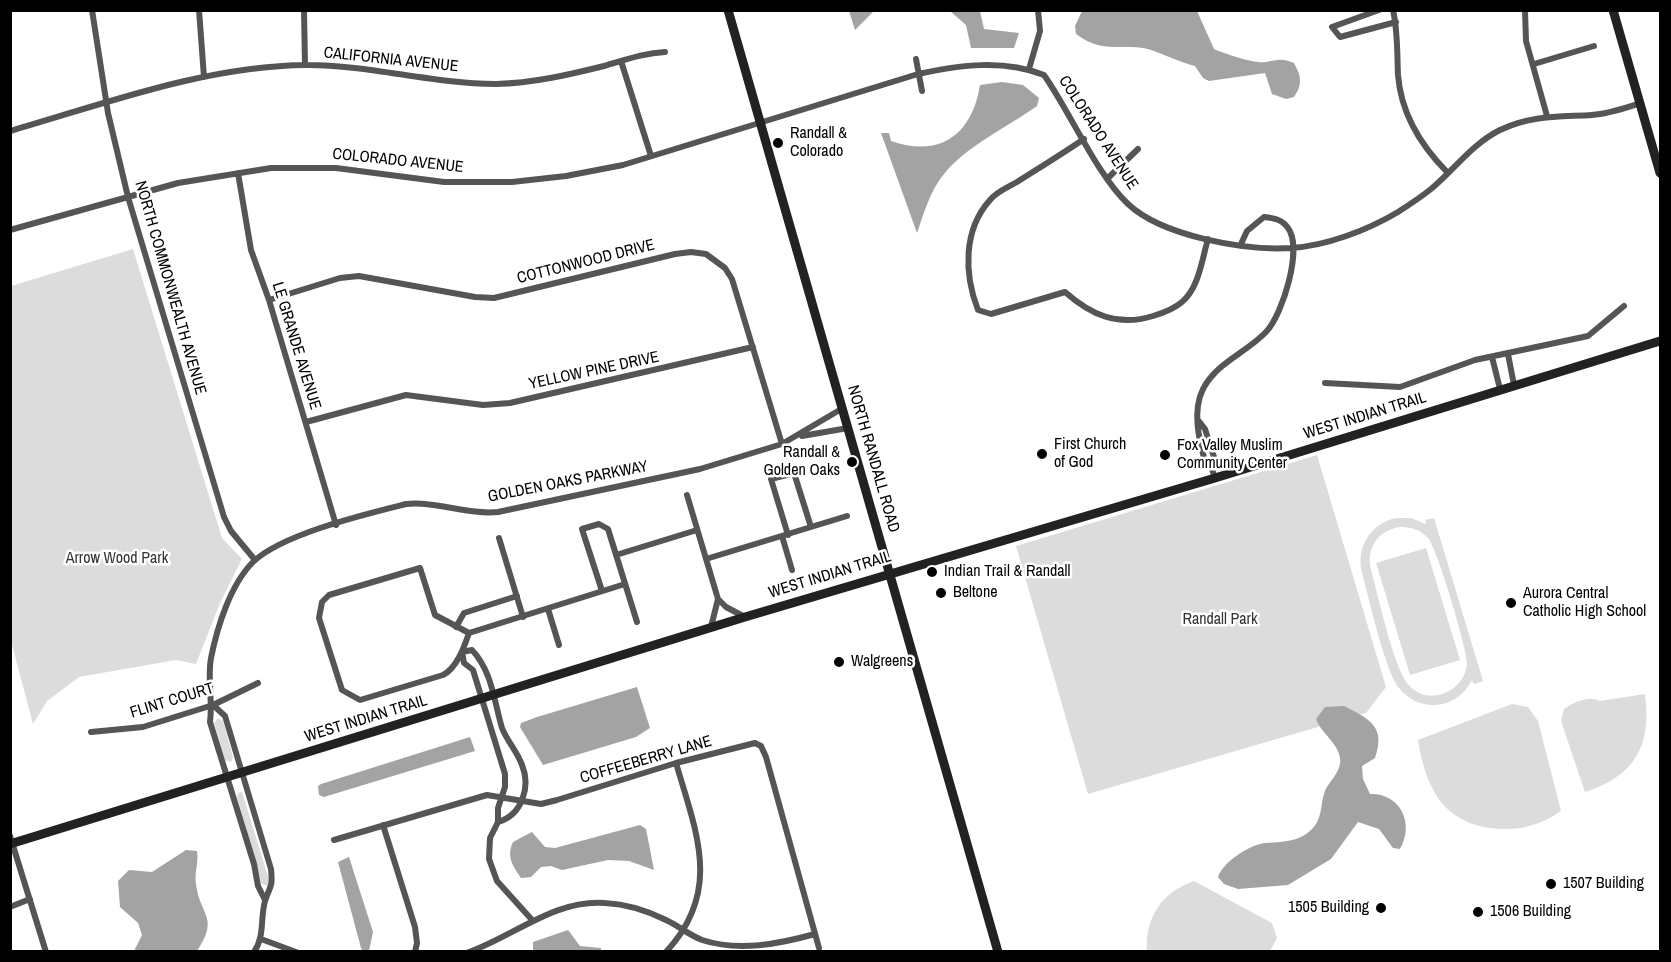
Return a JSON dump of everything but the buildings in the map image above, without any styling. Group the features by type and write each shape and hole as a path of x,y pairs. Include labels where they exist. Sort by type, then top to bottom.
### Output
{"main road":[{"name":"NORTH RANDALL ROAD","path":"728,10 998,951"},
{"path":"1613,10 1660,173"},
{"name":"WEST INDIAN TRAIL","path":"11,841 227,778 711,627 1215,478 1660,341"}],"street":[{"name":"NORTH COMMONWEALTH AVENUE","path":"92,10 108,104 128,197 224,517 231,531 255,560"},
{"path":"199,10 204,77"},
{"path":"304,10 305,65"},
{"path":"1029,69 1040,31 1038,10"},
{"path":"1379,10 1332,27 1340,37 1396,22"},
{"path":"1393,10 1396,22 1398,78 1404,105 1422,143 1448,173"},
{"path":"1525,10 1525,33 1547,116"},
{"path":"1534,64 1594,46"},
{"name":"CALIFORNIA AVENUE","path":"11,129 108,104 141,92 235,70 305,65 340,66 443,81 495,84 562,77 647,53 665,52"},
{"path":"916,59 922,90"},
{"path":"621,61 651,156"},
{"name":"COLORADO AVENUE","path":"10,230 178,183 271,168 316,167 370,171 444,182 512,182 566,176 651,156 918,74 942,68 1002,64 1029,69 1044,75 1108,178 1128,204 1148,217 1208,239 1292,248 1336,238 1377,223 1414,201 1477,145 1499,130 1526,120 1547,116 1609,113 1641,103"},
{"path":"1084,139 990,198 977,218 970,236 968,266 978,310 991,314 1065,292 1096,315 1117,321 1140,320 1164,313 1183,302 1194,285 1208,239"},
{"path":"1108,178 1138,149"},
{"name":"LE GRANDE AVENUE","path":"238,173 250,250 269,300 336,525"},
{"path":"1215,478 1210,462 1205,461 1198,439 1197,420 1201,392 1216,369 1268,331 1281,308 1289,284 1292,234 1286,225 1276,219 1264,218 1247,231 1241,244"},
{"name":"COTTONWOOD DRIVE","path":"269,300 340,278 359,276 475,297 494,298 691,252 706,254 717,260 732,279 782,444"},
{"path":"1325,383 1400,387 1459,365 1588,336 1624,306"},
{"name":"YELLOW PINE DRIVE","path":"306,423 406,395 483,405 510,403 753,347"},
{"path":"1508,354 1514,385"},
{"path":"1492,357 1500,389"},
{"name":"GOLDEN OAKS PARKWAY","path":"265,900 258,886 210,722 213,705 209,678 214,647 237,585 255,560 276,546 336,525 416,503 476,513 509,510 700,469 782,444 843,408"},
{"name":"GOLDEN OAKS PARKWAY","path":"795,438 848,429"},
{"path":"792,570 771,479 794,472 811,527"},
{"path":"687,495 718,599 726,607 745,617"},
{"path":"706,559 847,516"},
{"path":"602,591 582,529 599,524 608,529 637,622"},
{"path":"616,555 697,530"},
{"path":"500,538 523,617"},
{"path":"470,633 450,672 360,700 342,690 318,612 329,595 420,568 433,612 470,633 625,584"},
{"path":"456,627 464,613 517,596"},
{"path":"711,627 718,599"},
{"path":"548,609 559,645"},
{"path":"462,652 472,650 479,657 494,695 503,731 525,774 523,801 507,819 498,822"},
{"path":"462,652 464,663 473,670 504,768 505,788 501,797 498,822 489,847 492,870 503,890 533,921"},
{"name":"FLINT COURT","path":"91,732 143,727 213,705 258,683"},
{"name":"GOLDEN OAKS PARKWAY","path":"213,705 225,716 271,869 273,886 265,900 261,939 254,951"},
{"name":"COFFEEBERRY LANE","path":"334,840 487,795 541,804 675,763 750,743 761,746 819,948"},
{"path":"666,951 683,929 697,902 701,853 675,763"},
{"path":"383,825 415,927 417,943 415,951"},
{"path":"11,841 46,951"},
{"path":"10,907 30,899"},
{"path":"469,951 506,937 533,921 566,907 605,903 646,911 704,940 748,946 815,934"},
{"path":"261,939 296,951"}],"green space":[{"name":"Arrow Wood Park","path":"133,249 222,538 242,559 220,603 196,664 176,660 79,677 47,701 33,724 11,641 11,286"},
{"name":"Randall Park","path":"1317,455 1386,687 1366,713 1088,794 1016,546"},
{"path":"1396,518 1411,518 1426,524 1425,520 1434,518 1483,681 1474,684 1472,680 1462,694 1447,703 1425,704 1406,695 1394,679 1383,651 1362,573 1361,554 1372,531","holes":["1399,527 1415,529 1428,538 1451,599 1466,654 1465,673 1452,689 1443,694 1424,695 1415,691 1402,674 1391,646 1371,570 1370,555 1379,537"]},
{"path":"1426,548 1460,660 1410,675 1376,563"},
{"path":"1645,694 1646,729 1636,756 1616,777 1585,792 1561,721 1564,709 1586,699 1600,701"},
{"path":"1512,704 1528,707 1538,721 1561,811 1540,823 1509,829 1481,826 1465,821 1441,802 1433,789 1426,775 1418,740"},
{"path":"218,718 223,721 233,757 231,762 225,760 214,723"},
{"path":"242,792 270,883 267,886 261,883 237,797 238,793"},
{"path":"1194,881 1272,923 1277,938 1270,951 1147,951 1149,927 1158,907 1173,892"}],"shaded area":[{"path":"849,10 874,11 855,30"},
{"path":"950,11 980,11 984,29 1019,33 1014,48 971,48 966,25"},
{"path":"1082,11 1197,11 1214,49 1254,62 1283,60 1294,63 1299,76 1299,88 1294,97 1286,99 1272,94 1265,73 1209,81 1203,78 1195,66 1154,51 1144,48 1096,45 1076,34 1075,26"},
{"path":"1002,82 1023,85 1039,98 1037,106 975,146 953,164 935,188 917,233 881,133 889,133 891,141 909,146 939,144 951,138 970,117 980,85"},
{"path":"637,687 650,728 636,737 543,765 520,727 521,723 537,717"},
{"path":"1344,706 1368,720 1377,731 1378,747 1375,758 1362,766 1363,779 1370,794 1381,795 1389,799 1402,811 1406,829 1400,849 1393,848 1379,829 1358,822 1331,859 1288,885 1238,889 1224,884 1218,877 1225,866 1237,855 1259,844 1284,842 1302,837 1316,825 1323,796 1337,771 1340,758 1336,748 1316,719 1325,707"},
{"path":"470,737 475,751 324,797 319,795 318,786 321,784"},
{"path":"640,825 646,829 654,870 629,861 608,860 562,870 551,866 541,867 531,877 521,878 511,861 510,852 513,842 532,832 545,847 555,848"},
{"path":"186,850 197,851 196,884 208,923 204,940 197,951 134,951 142,935 138,923 120,907 118,881 129,870 152,872"},
{"path":"349,857 373,932 369,951 363,951 361,948 338,862"},
{"path":"568,930 580,946 601,948 601,951 533,950 533,942"}],"place":[{"name":"Randall & Colorado","path":"778,143"},
{"name":"First Church of God","path":"1042,454"},
{"name":"Fox Valley Muslim Community Center","path":"1165,455"},
{"name":"Randall & Golden Oaks","path":"852,462"},
{"name":"Indian Trail & Randall","path":"932,572"},
{"name":"Beltone","path":"941,593"},
{"name":"Aurora Central Catholic High School","path":"1511,603"},
{"name":"Walgreens","path":"839,662"},
{"name":"1507 Building","path":"1551,884"},
{"name":"1505 Building","path":"1381,908"},
{"name":"1506 Building","path":"1478,912"}]}
